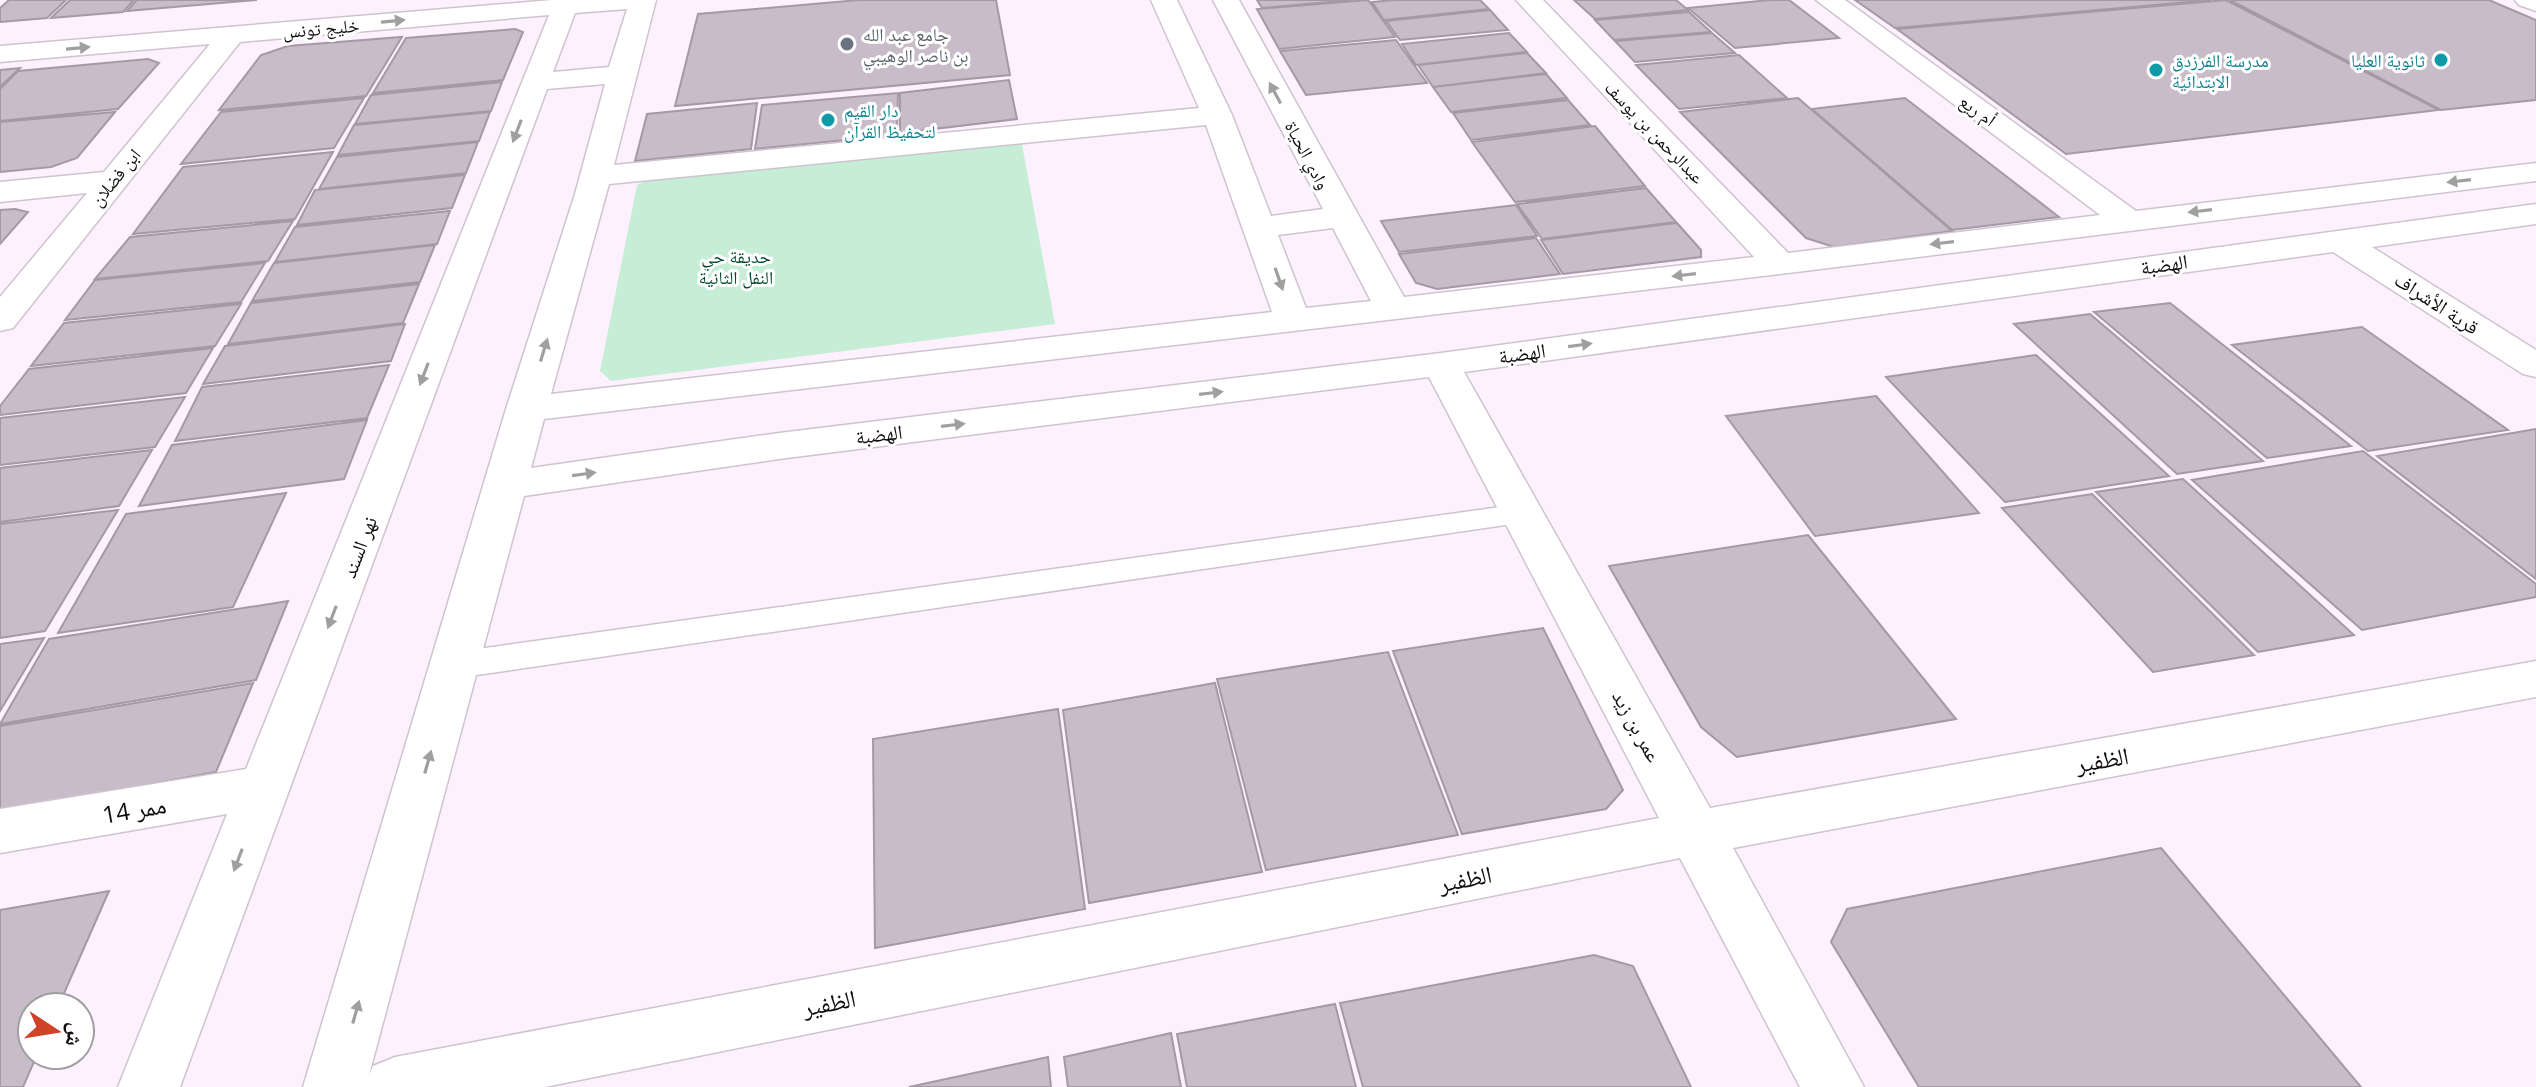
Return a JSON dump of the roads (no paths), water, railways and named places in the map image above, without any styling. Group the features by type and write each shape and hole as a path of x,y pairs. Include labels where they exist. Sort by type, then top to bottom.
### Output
{"street":[{"name":"خليج تونس","path":"0,30 377,0"},
{"name":"خليج تونس","path":"0,54 642,0"},
{"path":"334,1087 507,485 526,409 596,176 621,66 642,0"},
{"path":"1164,0 1217,115 1293,320"},
{"name":"وادي الحياة","path":"1226,0 1393,309"},
{"name":"عبدالرحمن بن يوسف","path":"1529,0 1780,264"},
{"name":"أم ريع","path":"1829,0 2127,220"},
{"path":"2528,0 2536,3"},
{"name":"نهر السند","path":"149,1087 565,6"},
{"name":"ابن فضلان","path":"0,320 232,35"},
{"path":"540,73 621,66"},
{"path":"596,176 1217,115"},
{"path":"526,409 1780,264 2536,172"},
{"path":"0,192 111,181"},
{"name":"الهضبة","path":"507,485 779,446 1441,364 2536,214"},
{"path":"1260,227 1341,217"},
{"name":"قرية الأشراف","path":"2338,240 2536,366"},
{"name":"عمر بن زيد","path":"1441,364 1833,1087"},
{"path":"779,446 781,380"},
{"name":"الظفير","path":"395,1087 1696,833 2536,679"},
{"name":"ممر 14","path":"0,831 267,786"}],"lane":[{"path":"456,665 1522,514"}],"place":[{"name":"جامع عبد الله بن ناصر الوهيبي","path":"847,44"},
{"name":"ثانوية العليا","path":"2441,60"},
{"name":"مدرسة الفرزدق الابتدائية","path":"2156,70"},
{"name":"دار القيم لتحفيظ القرآن","path":"828,120"}],"park label":[{"name":"حديقة حي النفل الثانية","path":"736,266"}]}
